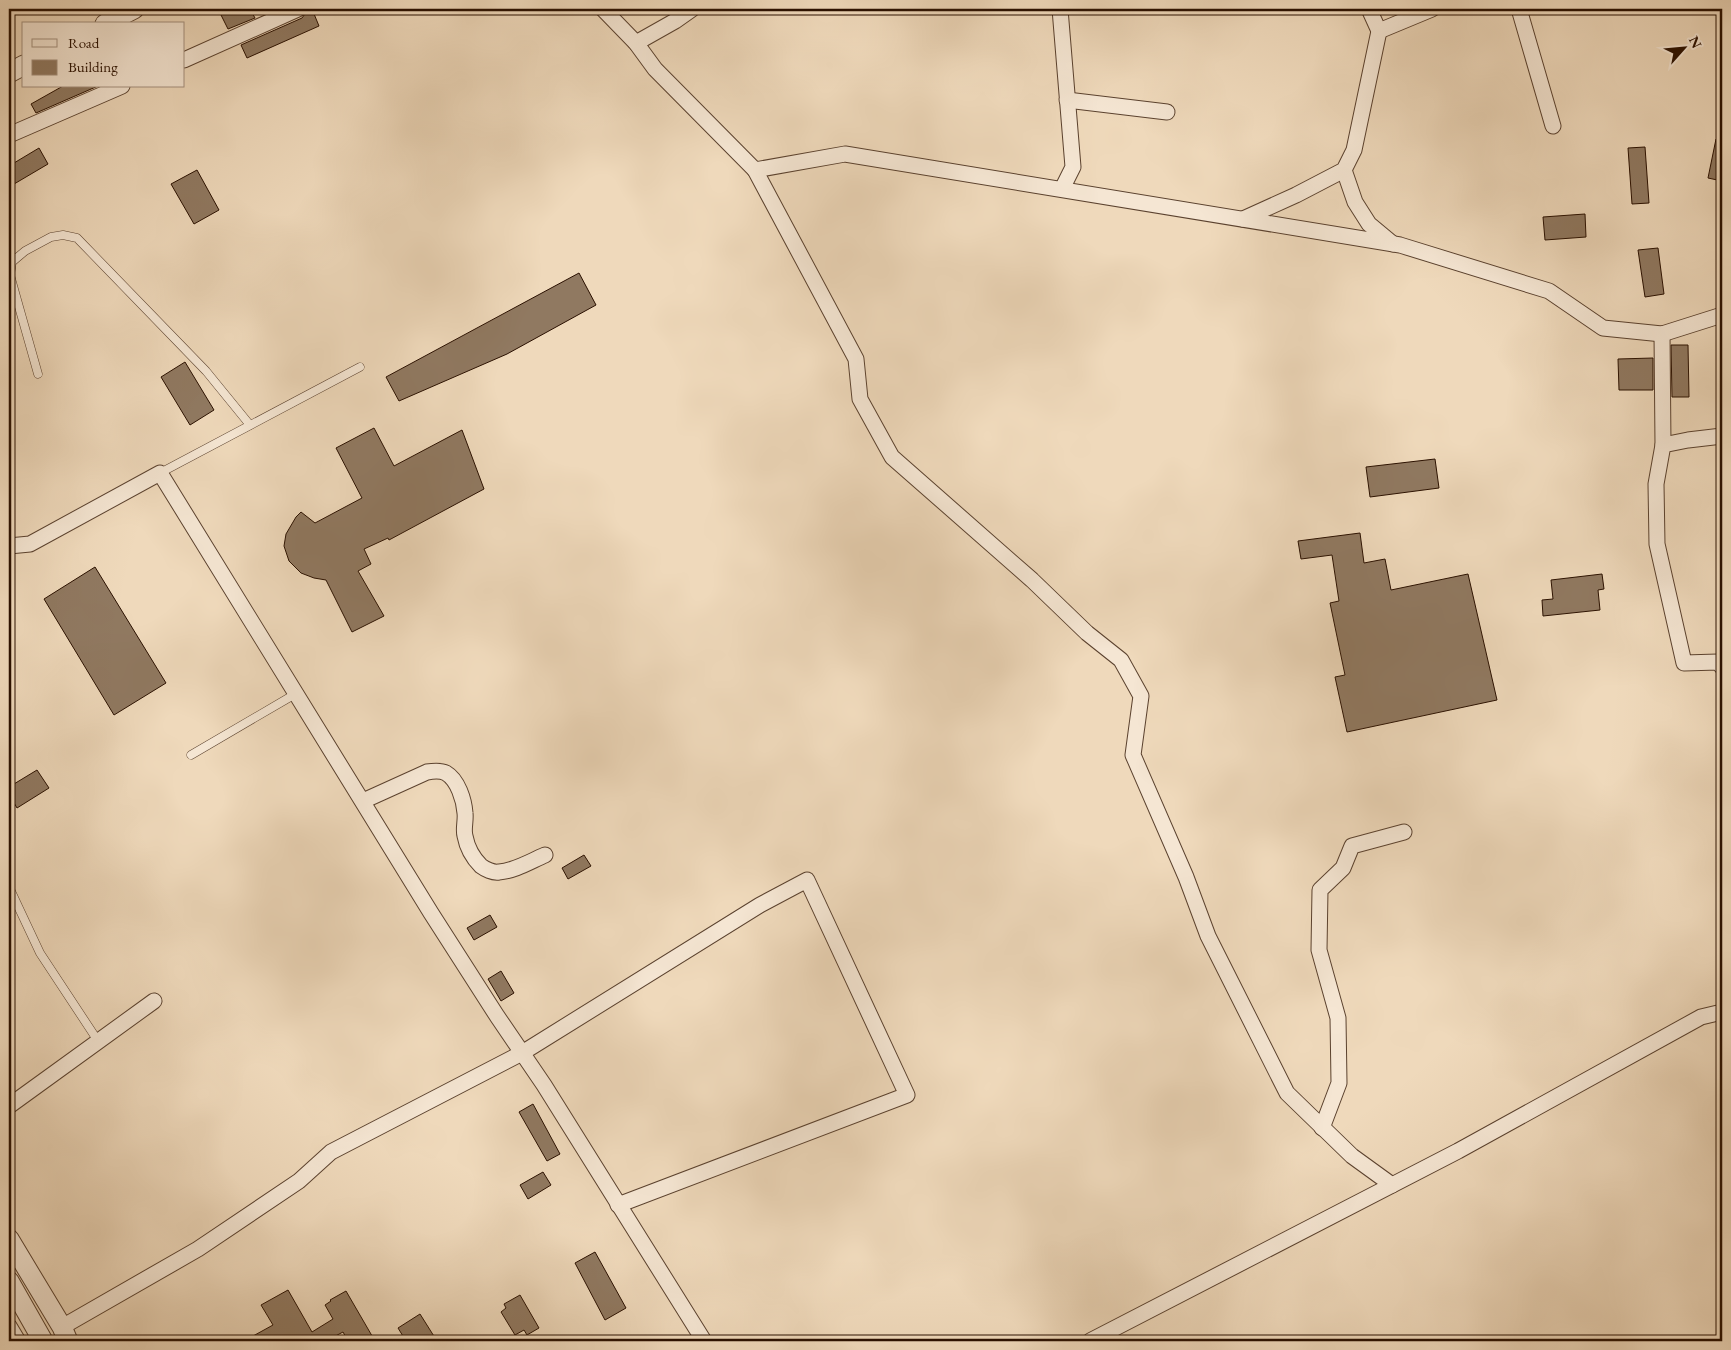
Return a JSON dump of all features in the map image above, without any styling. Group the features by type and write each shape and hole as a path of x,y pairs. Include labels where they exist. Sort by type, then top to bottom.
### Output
{"street":[{"path":"109,22 134,9"},
{"path":"185,60 298,9"},
{"path":"602,9 636,44 656,69 755,170 856,359 860,399 892,457 1032,580 1087,633 1121,660 1141,696 1133,755 1186,878 1208,936 1287,1093 1352,1156 1392,1185"},
{"path":"636,44 692,9"},
{"path":"1060,9 1073,168 1062,189"},
{"path":"1243,219 1296,196 1344,170 1356,142 1379,31 1369,9"},
{"path":"1379,31 1432,9"},
{"path":"1519,9 1553,126"},
{"path":"9,73 22,66"},
{"path":"9,135 117,88"},
{"path":"1067,100 1167,112"},
{"path":"755,170 846,154 1394,244 1549,291 1603,328 1662,334 1722,315"},
{"path":"1344,170 1355,202 1368,224 1394,244"},
{"path":"1662,334 1663,445 1656,484 1657,544 1684,663 1718,662 1722,667"},
{"path":"1663,445 1722,436"},
{"path":"9,546 30,544 160,473 431,913 544,1085 704,1341"},
{"path":"363,801 427,772 436,770 445,773 455,782 463,800 465,814 464,834 468,847 475,860 484,868 497,873 514,869 545,854"},
{"path":"1322,1128 1340,1083 1338,1018 1319,950 1320,890 1343,868 1352,846 1404,832"},
{"path":"9,1281 44,1341 65,1334 198,1249 299,1181 331,1152 522,1053 752,910 807,880 907,1094 618,1205"},
{"path":"9,1106 154,1001"},
{"path":"1090,1341 1458,1151 1701,1017 1722,1012"},
{"path":"9,1239 65,1334"},
{"path":"9,1326 18,1341"}],"lane":[{"path":"38,374 10,275 12,262 25,251 50,238 63,235 77,238 206,372 250,425"},
{"path":"160,473 360,366"},
{"path":"191,755 297,693"},
{"path":"9,887 40,953 98,1041"}],"building":[{"path":"218,9 250,9 255,18 228,29"},
{"path":"312,9 319,26 247,58 241,45 302,18 307,11"},
{"path":"59,88 93,88 36,113 31,104"},
{"path":"1716,139 1722,140 1722,181 1708,178"},
{"path":"1645,147 1649,203 1632,204 1628,148"},
{"path":"39,148 48,164 9,187 9,166"},
{"path":"197,170 219,210 194,224 171,184"},
{"path":"1585,214 1586,237 1545,240 1543,217"},
{"path":"1658,248 1664,294 1645,297 1638,250"},
{"path":"579,273 596,305 507,354 399,401 386,377"},
{"path":"1671,345 1688,345 1689,397 1672,397"},
{"path":"1653,358 1653,390 1619,390 1618,359"},
{"path":"185,362 214,410 190,425 161,377"},
{"path":"374,428 394,466 462,430 484,489 389,540 388,538 364,549 371,564 358,571 384,616 352,632 326,580 301,573 289,561 284,546 286,534 301,512 315,523 362,498 336,448"},
{"path":"1435,459 1439,488 1370,497 1366,467"},
{"path":"1360,533 1364,563 1385,559 1391,590 1468,574 1497,700 1347,732 1335,677 1345,675 1330,603 1339,601 1332,555 1301,559 1298,541"},
{"path":"95,567 166,683 114,715 44,599"},
{"path":"1602,574 1604,589 1598,590 1600,610 1543,616 1542,600 1553,599 1551,580"},
{"path":"37,770 49,788 17,808 9,794 9,787"},
{"path":"584,855 591,866 568,879 562,868"},
{"path":"490,915 497,927 474,940 467,928"},
{"path":"501,971 514,993 501,1001 488,979"},
{"path":"533,1104 560,1154 547,1161 519,1112"},
{"path":"543,1172 551,1185 528,1199 520,1185"},
{"path":"595,1252 626,1308 605,1320 575,1263"},
{"path":"288,1290 312,1332 333,1319 325,1305 346,1291 375,1341 348,1341 343,1332 326,1341 244,1341 273,1325 261,1305"},
{"path":"520,1295 539,1328 527,1335 524,1330 515,1335 501,1312 506,1308 504,1304"},
{"path":"420,1314 437,1341 406,1341 398,1328"}]}
